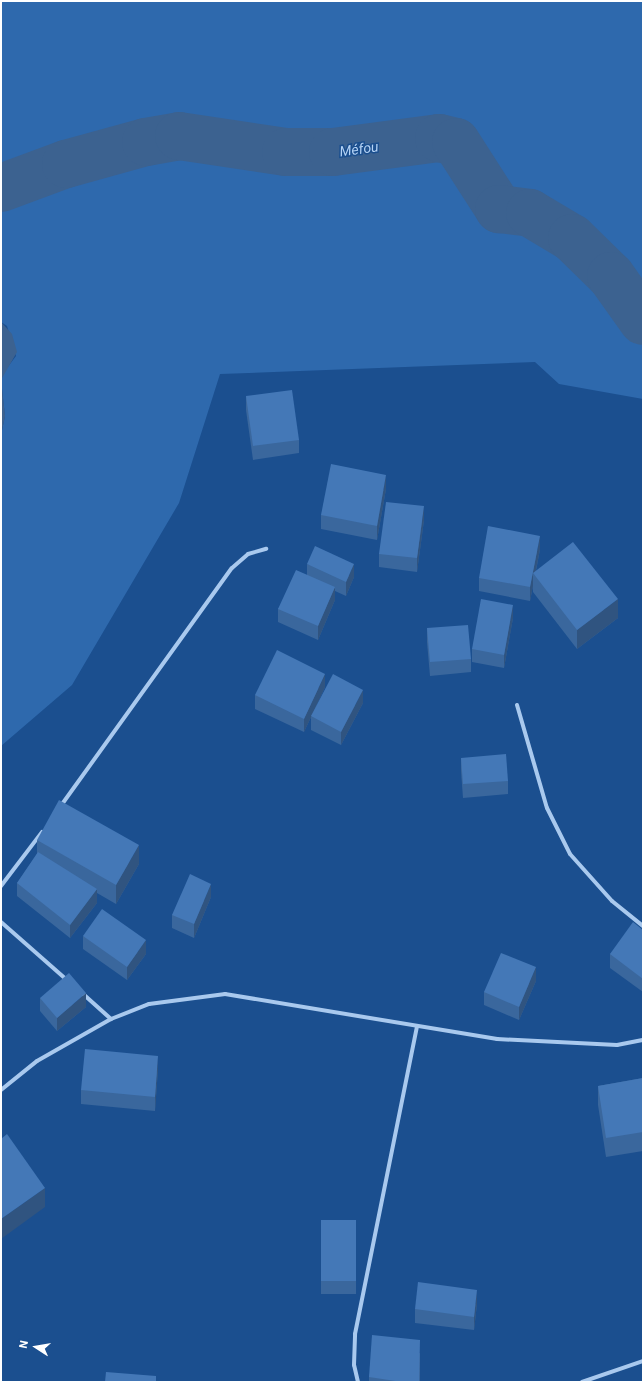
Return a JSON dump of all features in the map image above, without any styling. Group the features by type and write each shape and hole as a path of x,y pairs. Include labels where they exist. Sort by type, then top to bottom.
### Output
{"street":[{"path":"58,811 232,568 248,554 266,549"},
{"path":"517,705 547,808 570,854 612,900 643,926"},
{"path":"1,886 44,829"},
{"path":"1,922 71,983"},
{"path":"76,988 111,1019"},
{"path":"1,1090 37,1061 111,1019 149,1004 225,994 321,1008 497,1039 617,1045 643,1040"},
{"path":"358,1382 354,1365 355,1334 417,1026"},
{"path":"582,1382 643,1361"}],"shaded area":[{"path":"1,1 643,1 643,399 559,384 535,362 220,374 179,503 72,685 1,746 1,435 5,416 1,380 4,372 16,356 7,326 1,322"},
{"path":"1,322 12,334 17,352 1,380"},
{"path":"1,380 5,416 1,435"}],"building":[{"path":"292,390 299,440 253,446 246,396"},
{"path":"331,464 386,475 377,526 321,515"},
{"path":"386,502 424,506 417,558 379,554"},
{"path":"488,526 540,536 530,587 479,578"},
{"path":"573,542 618,599 577,630 533,573"},
{"path":"315,546 354,564 346,582 307,564"},
{"path":"296,570 335,587 318,626 278,609"},
{"path":"481,599 513,605 504,655 472,649"},
{"path":"468,625 471,659 430,662 427,628"},
{"path":"277,650 325,674 304,719 255,695"},
{"path":"333,674 363,690 341,732 311,716"},
{"path":"506,754 508,781 463,784 461,758"},
{"path":"59,800 139,845 116,885 37,840"},
{"path":"38,852 97,889 70,925 17,883"},
{"path":"190,874 211,884 194,924 172,915"},
{"path":"102,909 146,940 127,967 83,936"},
{"path":"633,922 643,930 643,979 610,954"},
{"path":"501,953 536,967 519,1007 484,992"},
{"path":"69,973 86,993 57,1018 40,998"},
{"path":"85,1049 158,1056 155,1097 81,1090"},
{"path":"643,1078 643,1132 606,1138 598,1086"},
{"path":"7,1134 45,1188 1,1219 1,1139"},
{"path":"321,1220 356,1220 356,1281 321,1281"},
{"path":"418,1282 477,1290 474,1317 415,1309"},
{"path":"372,1335 420,1340 419,1382 402,1382 369,1377"},
{"path":"106,1372 156,1376 156,1382 105,1382"}],"waterway":[{"name":"Méfou","path":"1,188 66,164 146,142 179,136 286,152 333,152 439,138 456,142 499,209 530,213 572,238 611,276 643,321"}]}
